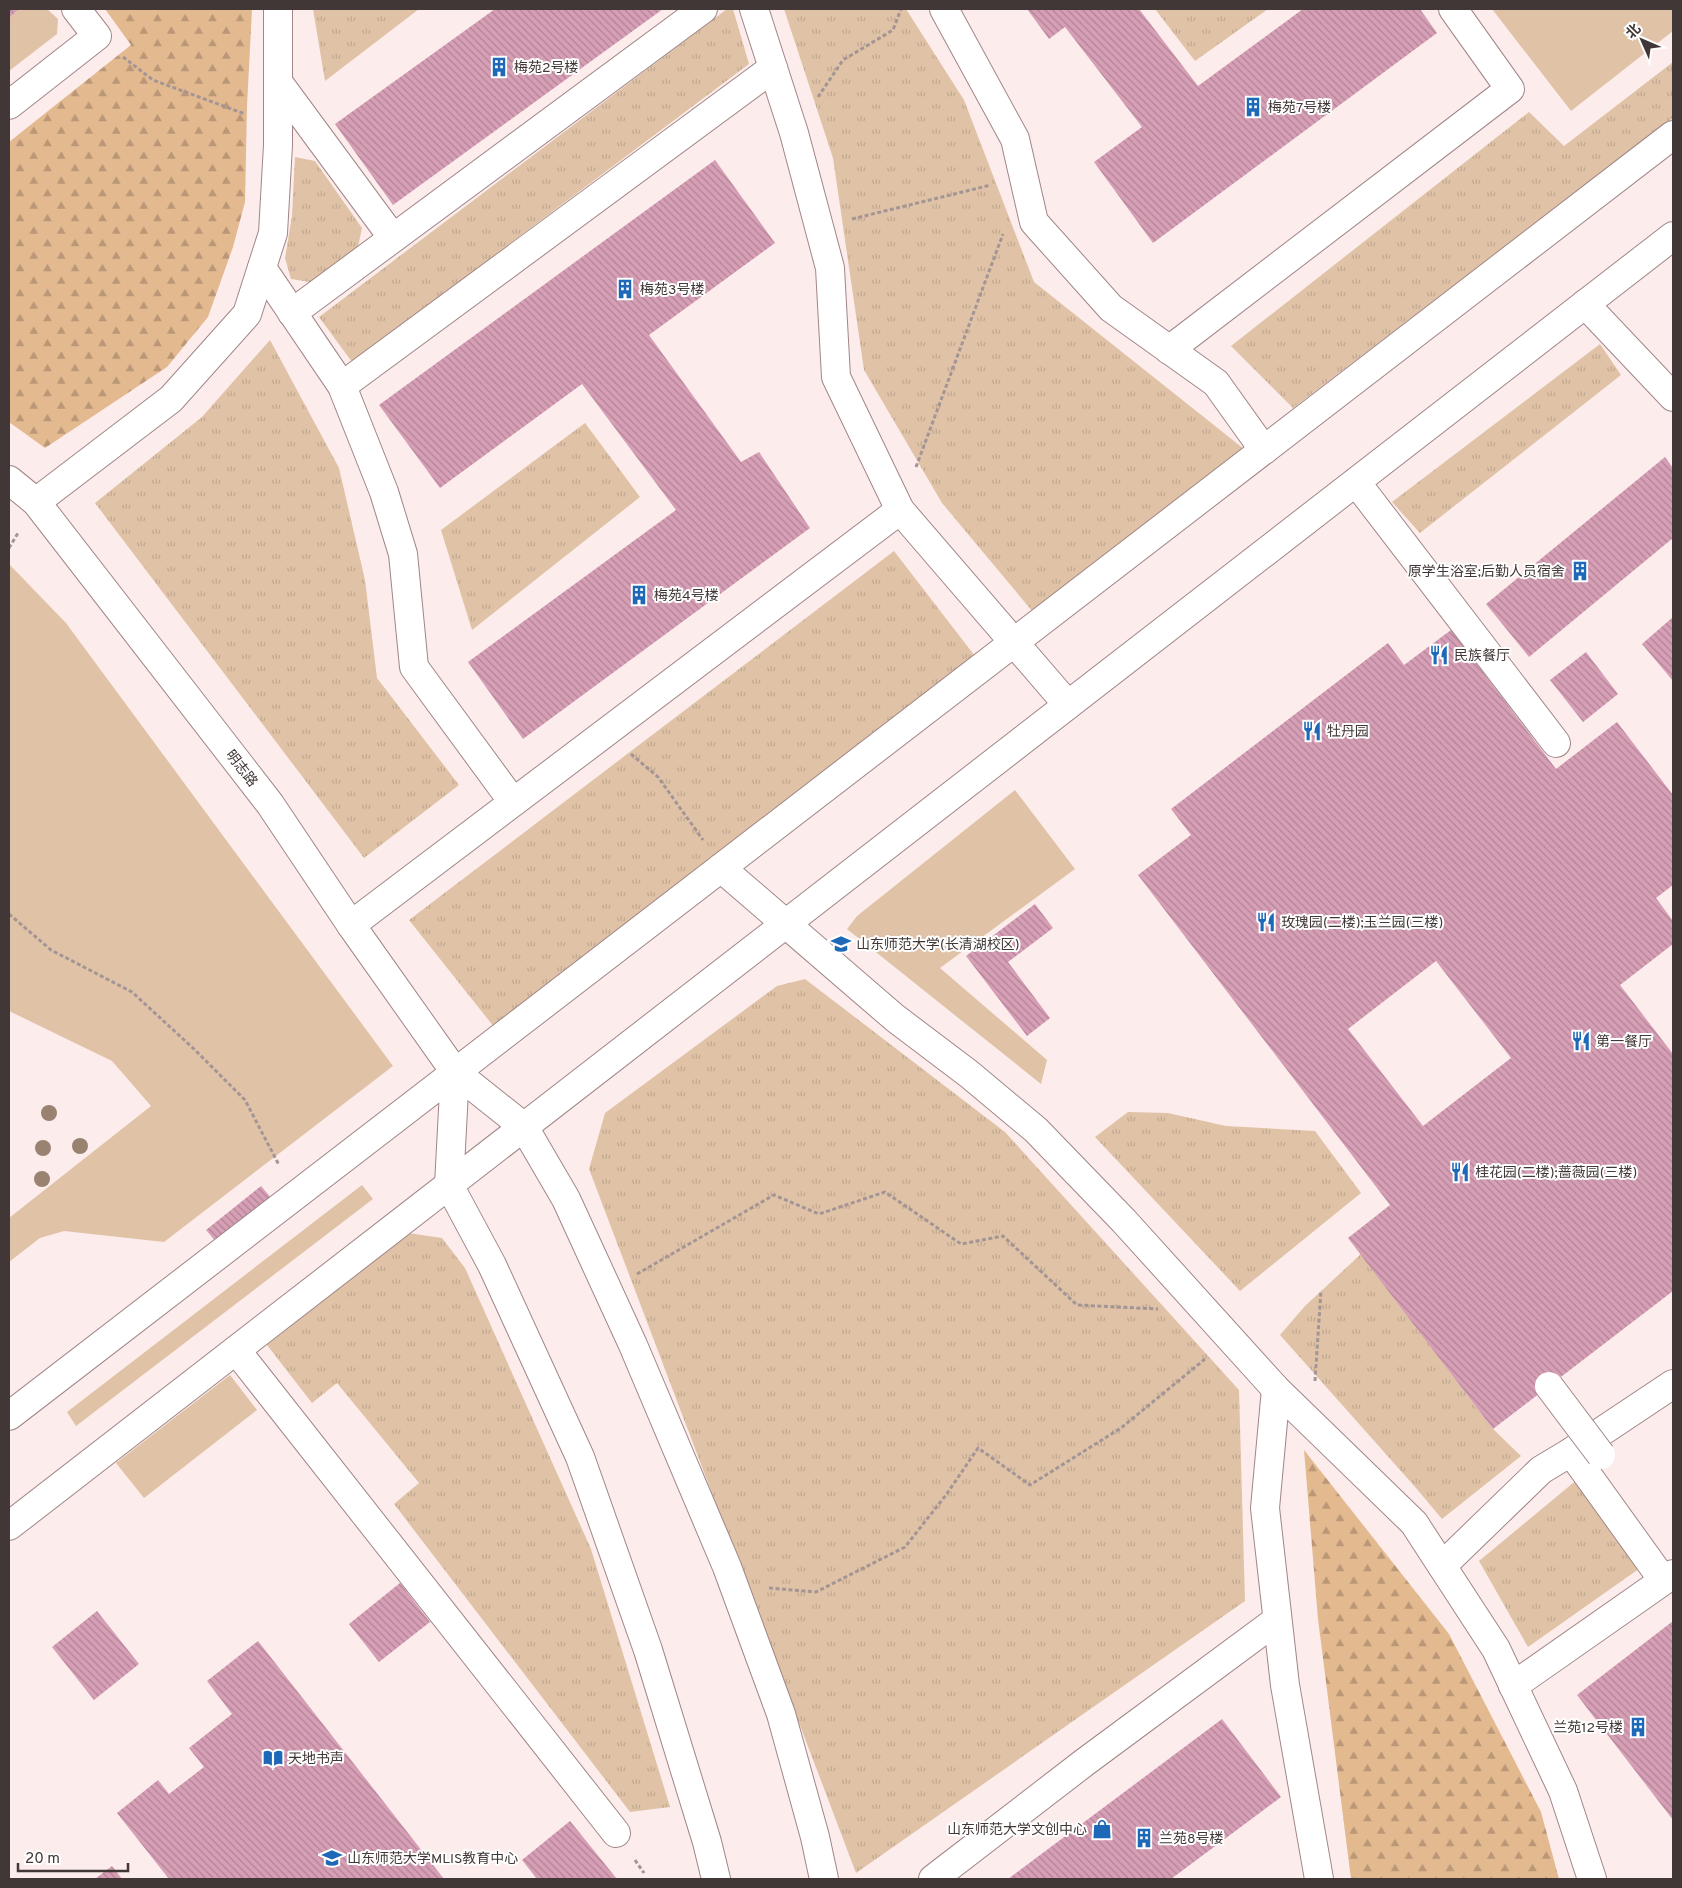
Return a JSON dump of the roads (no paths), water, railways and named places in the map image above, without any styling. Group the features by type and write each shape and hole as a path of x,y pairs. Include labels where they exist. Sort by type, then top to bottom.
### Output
{"street":[{"path":"9,105 97,36 76,9"},
{"path":"36,502 171,399 247,314 273,233 278,126 278,9"},
{"path":"292,313 703,9"},
{"path":"754,9 794,133 830,268 836,377 900,510 1068,705"},
{"path":"944,9 1014,139 1034,222 1111,308 1216,383 1264,450"},
{"path":"1169,350 1510,88 1453,9"},
{"path":"342,386 773,68"},
{"path":"278,82 393,238"},
{"path":"9,1416 1673,135"},
{"path":"9,1526 1673,236"},
{"path":"262,268 342,386 384,492 403,554 414,667 513,802"},
{"path":"1585,304 1673,397"},
{"name":"明志路","path":"9,480 36,502 270,804 351,925 455,1072 524,1127"},
{"path":"1356,482 1556,743"},
{"path":"351,925 900,510"},
{"path":"721,868 784,925 895,1018 969,1074 1036,1130 1124,1221 1276,1388 1414,1523 1496,1649 1563,1792 1592,1879"},
{"path":"455,1072 449,1185 492,1265 580,1457 648,1650 707,1842 716,1879"},
{"path":"524,1127 566,1199 608,1290 733,1586 781,1714 815,1837 824,1879"},
{"path":"236,1350 616,1833"},
{"path":"1442,1566 1541,1470 1673,1384"},
{"path":"1549,1386 1601,1455"},
{"path":"1276,1388 1265,1508 1285,1685 1319,1879"},
{"path":"1513,1686 1668,1577 1571,1452"},
{"path":"933,1879 1085,1762 1277,1620"}],"place":[{"name":"梅苑2号楼","path":"499,67"},
{"name":"梅苑7号楼","path":"1253,107"},
{"name":"梅苑3号楼","path":"625,289"},
{"name":"原学生浴室;后勤人员宿舍","path":"1580,571"},
{"name":"梅苑4号楼","path":"639,595"},
{"name":"民族餐厅","path":"1439,655"},
{"name":"牡丹园","path":"1312,731"},
{"name":"玫瑰园(二楼);玉兰园(三楼)","path":"1266,922"},
{"name":"山东师范大学(长清湖校区)","path":"841,944"},
{"name":"第一餐厅","path":"1581,1041"},
{"name":"桂花园(二楼);蔷薇园(三楼)","path":"1460,1172"},
{"name":"兰苑12号楼","path":"1638,1727"},
{"name":"天地书声","path":"273,1758"},
{"name":"山东师范大学文创中心","path":"1102,1829"},
{"name":"兰苑8号楼","path":"1144,1838"},
{"name":"山东师范大学MLIS教育中心","path":"332,1858"}]}
